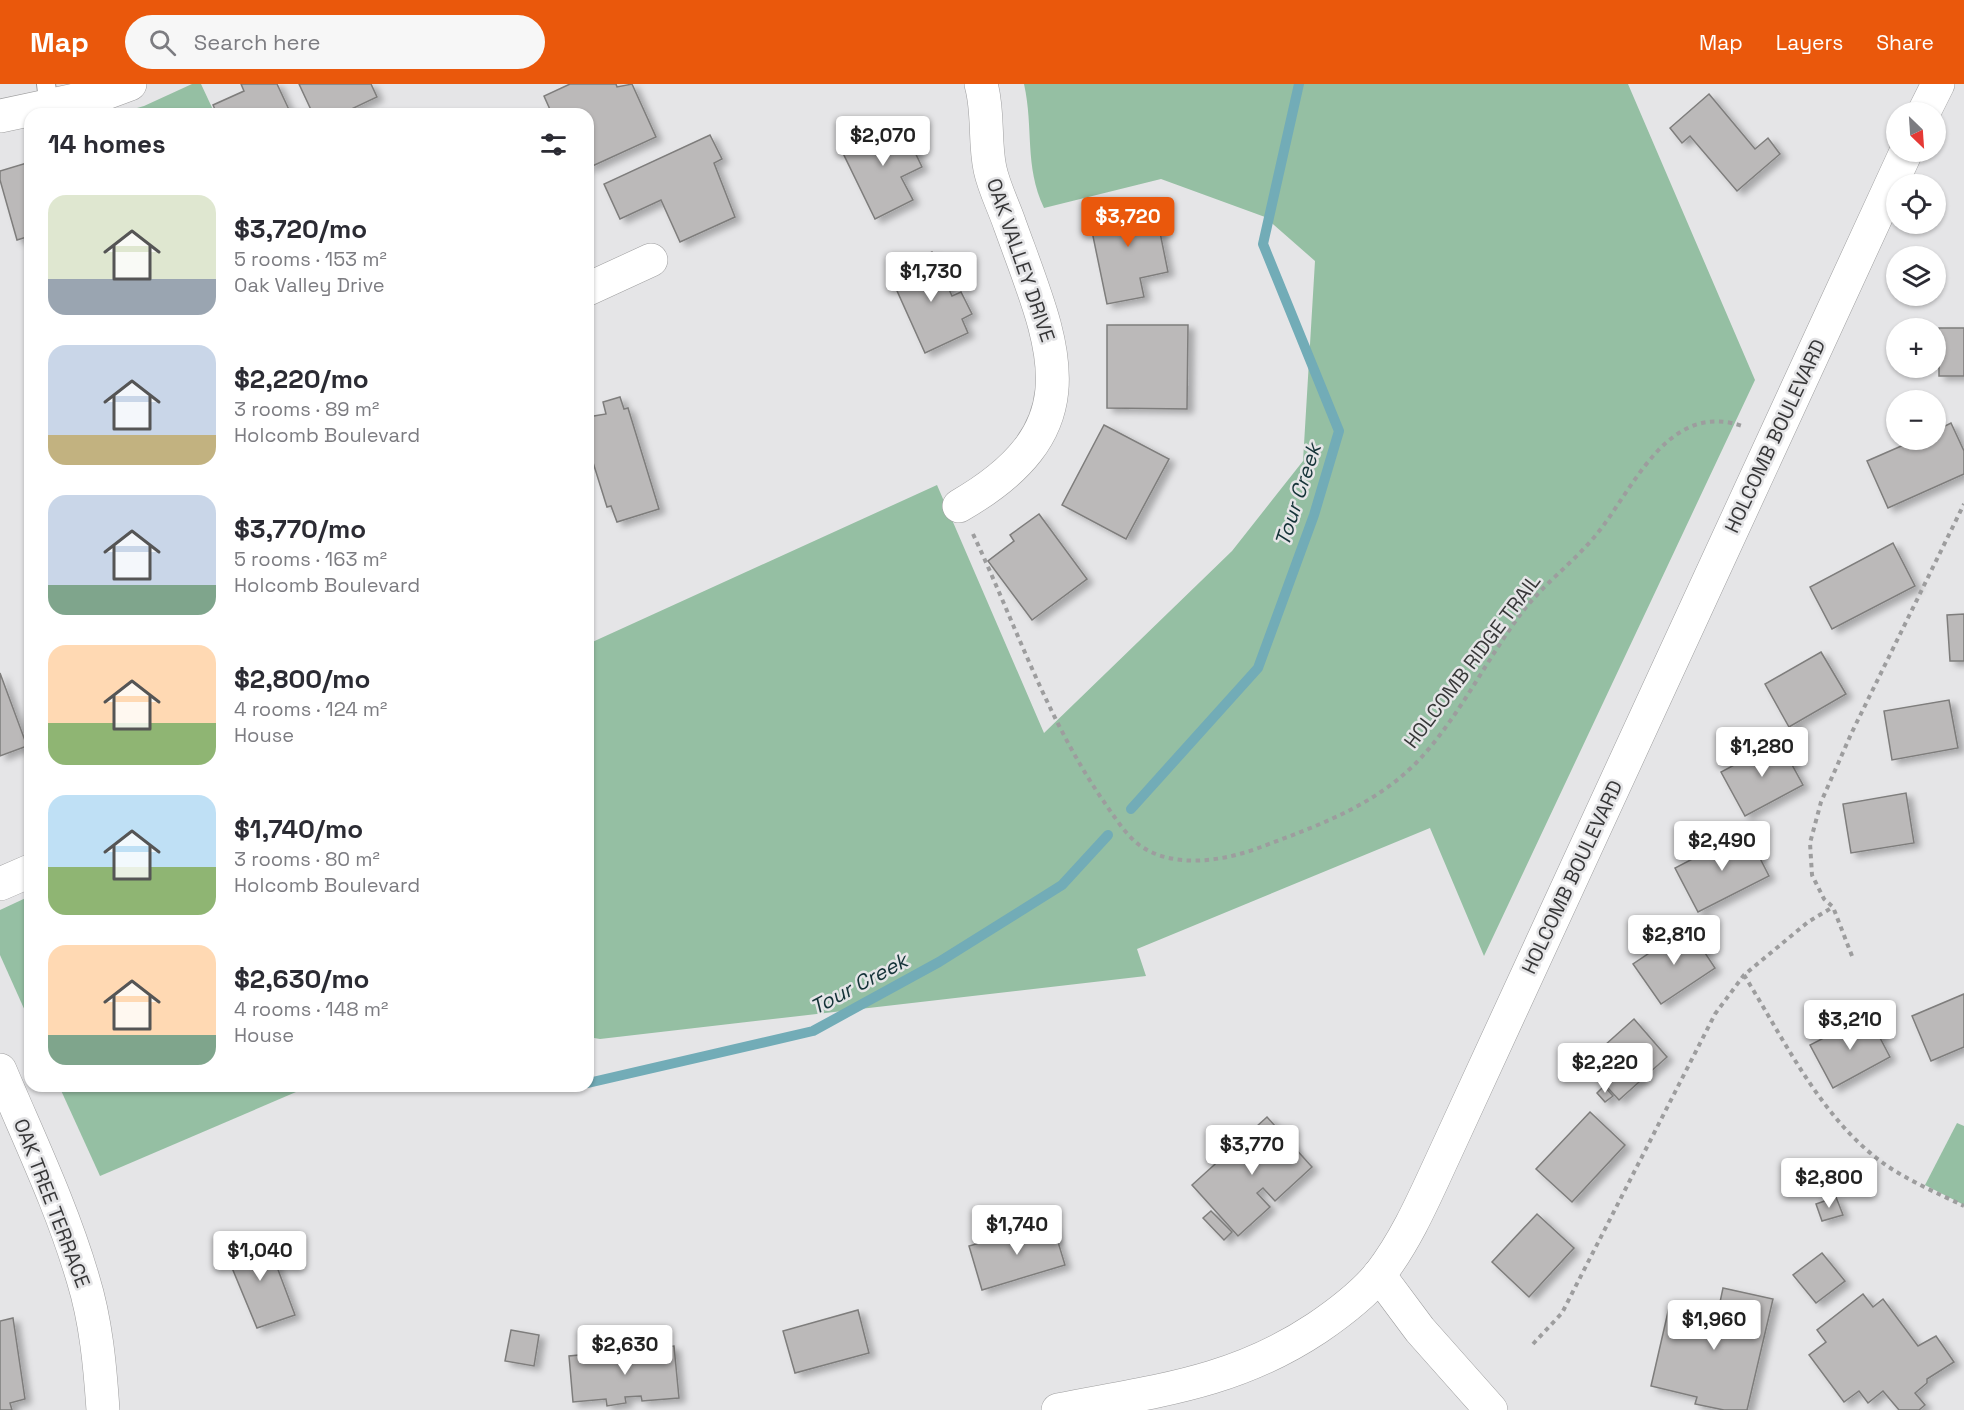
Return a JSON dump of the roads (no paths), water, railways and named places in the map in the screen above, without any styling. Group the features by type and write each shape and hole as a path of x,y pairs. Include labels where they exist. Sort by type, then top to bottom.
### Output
{"street":[{"path":"0,116 47,95 103,94 130,84"},
{"name":"OAK VALLEY DRIVE","path":"959,506 986,490 1019,463 1040,434 1052,397 1052,348 1042,312 990,169 987,102 981,84"},
{"path":"1929,102 1938,84"},
{"name":"HOLCOMB BOULEVARD","path":"1058,1410 1102,1406 1173,1389 1214,1378 1265,1358 1329,1320 1379,1275 1408,1231 1442,1162 1901,162"},
{"path":"594,286 651,260"},
{"path":"0,884 24,874"},
{"name":"OAK TREE TERRACE","path":"0,1070 57,1205 84,1279 97,1342 103,1410"},
{"path":"1379,1275 1420,1330 1491,1410"}],"waterway":[{"name":"Tour Creek","path":"1131,809 1258,668 1314,515 1339,431 1263,244 1299,84"},
{"name":"Tour Creek","path":"594,1082 813,1031 939,962 1062,885 1108,835"}]}
